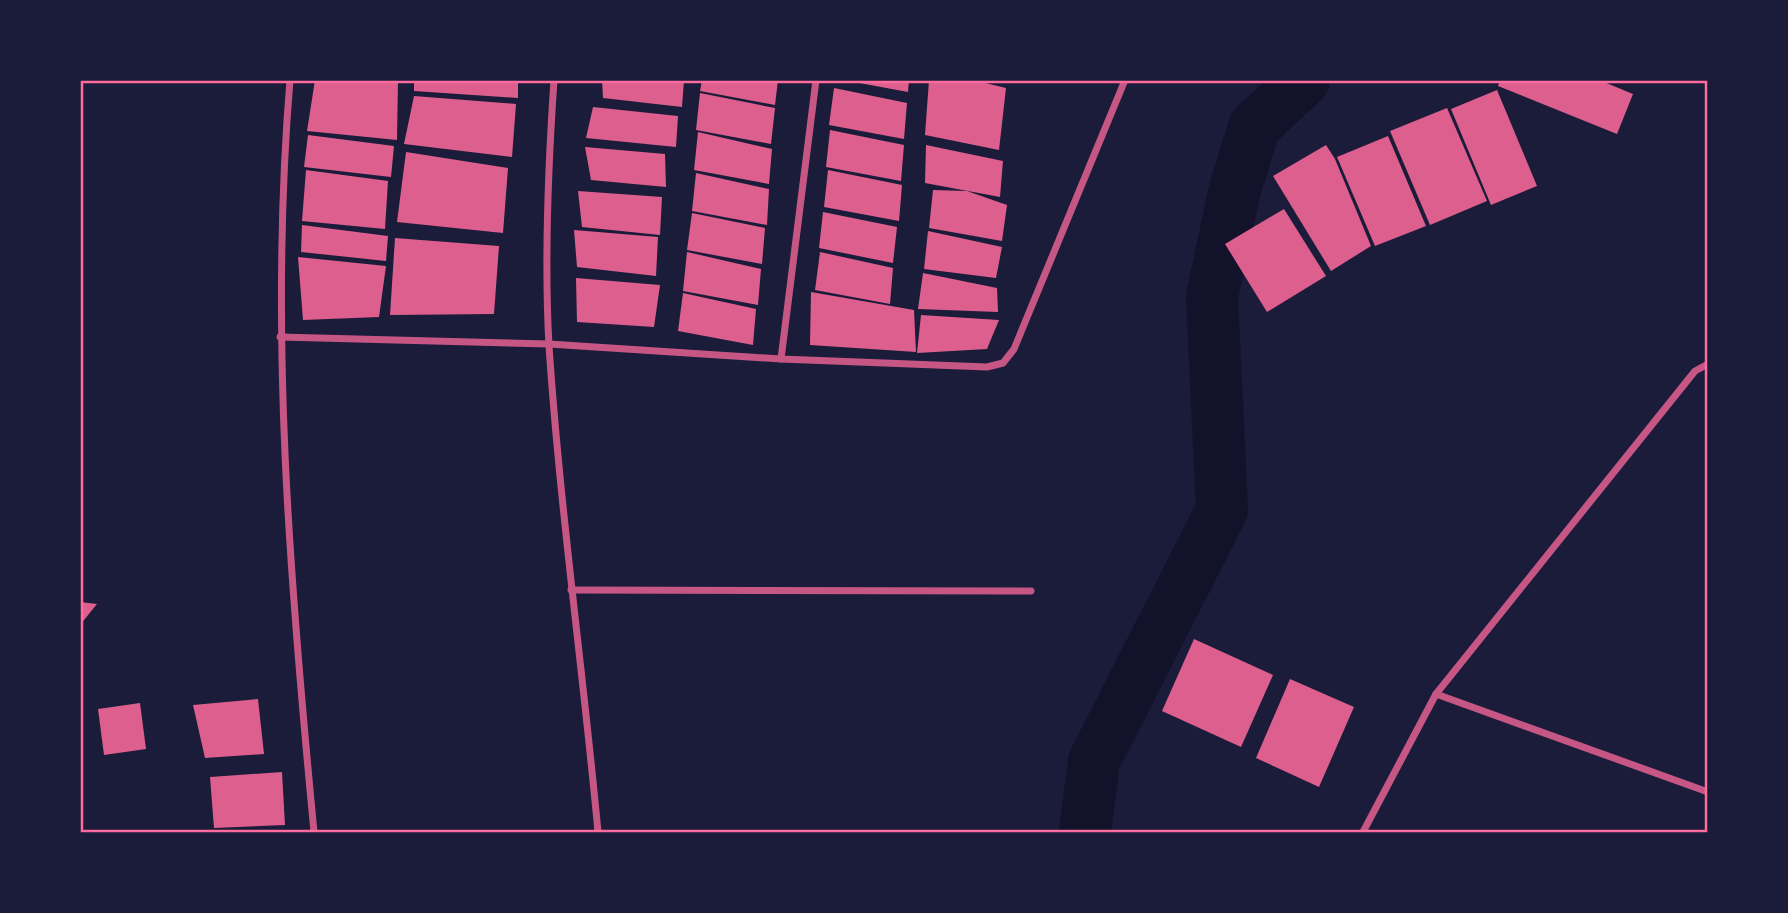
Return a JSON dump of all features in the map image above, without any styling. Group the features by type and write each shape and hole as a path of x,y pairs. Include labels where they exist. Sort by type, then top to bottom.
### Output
{"street":[{"path":"289,80 283,164 280,337 298,667 314,832"},
{"path":"554,80 548,177 549,344 571,590 598,832"},
{"path":"781,359 816,80"},
{"path":"280,337 549,344 781,359 987,367 1003,363 1014,349 1125,80"},
{"path":"1363,832 1436,694 1695,371 1707,364"},
{"path":"571,590 1031,590"},
{"path":"1436,694 1707,792"}],"building":[{"path":"315,80 398,80 397,140 307,131"},
{"path":"414,80 518,80 518,98 414,91"},
{"path":"602,80 684,80 682,107 603,98"},
{"path":"702,80 778,80 775,105 700,91"},
{"path":"909,80 908,92 854,82"},
{"path":"929,80 973,80 1006,88 999,150 925,135"},
{"path":"1500,80 1599,80 1633,94 1617,134 1498,86"},
{"path":"834,88 907,103 904,139 829,125"},
{"path":"1497,90 1537,186 1491,205 1451,109"},
{"path":"700,93 775,108 771,144 696,130"},
{"path":"414,96 516,104 512,157 404,144"},
{"path":"593,107 678,116 676,147 586,138"},
{"path":"1447,108 1487,201 1430,225 1390,131"},
{"path":"830,130 904,145 901,181 826,167"},
{"path":"698,132 772,149 769,184 694,170"},
{"path":"308,135 394,146 391,177 304,167"},
{"path":"1388,136 1426,226 1375,246 1337,157"},
{"path":"926,145 1003,161 1000,197 925,183"},
{"path":"1326,145 1335,159 1371,246 1331,271 1273,176"},
{"path":"585,147 665,154 666,187 591,180"},
{"path":"406,152 508,168 503,233 397,222"},
{"path":"306,170 388,181 385,229 302,221"},
{"path":"828,170 902,185 899,221 824,207"},
{"path":"696,173 769,189 767,225 692,211"},
{"path":"933,190 967,191 1007,205 1002,241 929,228"},
{"path":"578,191 662,197 660,235 582,227"},
{"path":"1284,209 1326,276 1267,312 1225,244"},
{"path":"823,212 897,227 893,263 819,248"},
{"path":"692,213 765,228 762,264 687,250"},
{"path":"302,225 388,236 386,261 301,252"},
{"path":"574,230 658,237 656,276 577,267"},
{"path":"928,231 1002,247 996,278 924,269"},
{"path":"395,238 499,246 494,314 390,315"},
{"path":"687,252 761,269 758,305 683,291"},
{"path":"820,252 893,268 890,304 815,290"},
{"path":"298,257 386,266 379,317 303,320"},
{"path":"923,273 997,288 998,312 918,309"},
{"path":"576,278 660,285 654,327 577,322"},
{"path":"811,292 914,310 916,352 810,345"},
{"path":"683,293 756,309 753,345 678,331"},
{"path":"921,315 999,320 987,349 917,353"},
{"path":"80,602 97,604 80,625"},
{"path":"1194,639 1273,675 1241,747 1162,711"},
{"path":"1290,679 1354,707 1319,787 1256,758"},
{"path":"258,699 264,754 205,758 193,705"},
{"path":"140,703 146,749 104,755 98,709"},
{"path":"282,772 285,825 214,828 210,777"}],"waterway":[{"path":"1085,832 1094,761 1222,510 1212,297 1234,193 1254,127 1304,80"}]}
